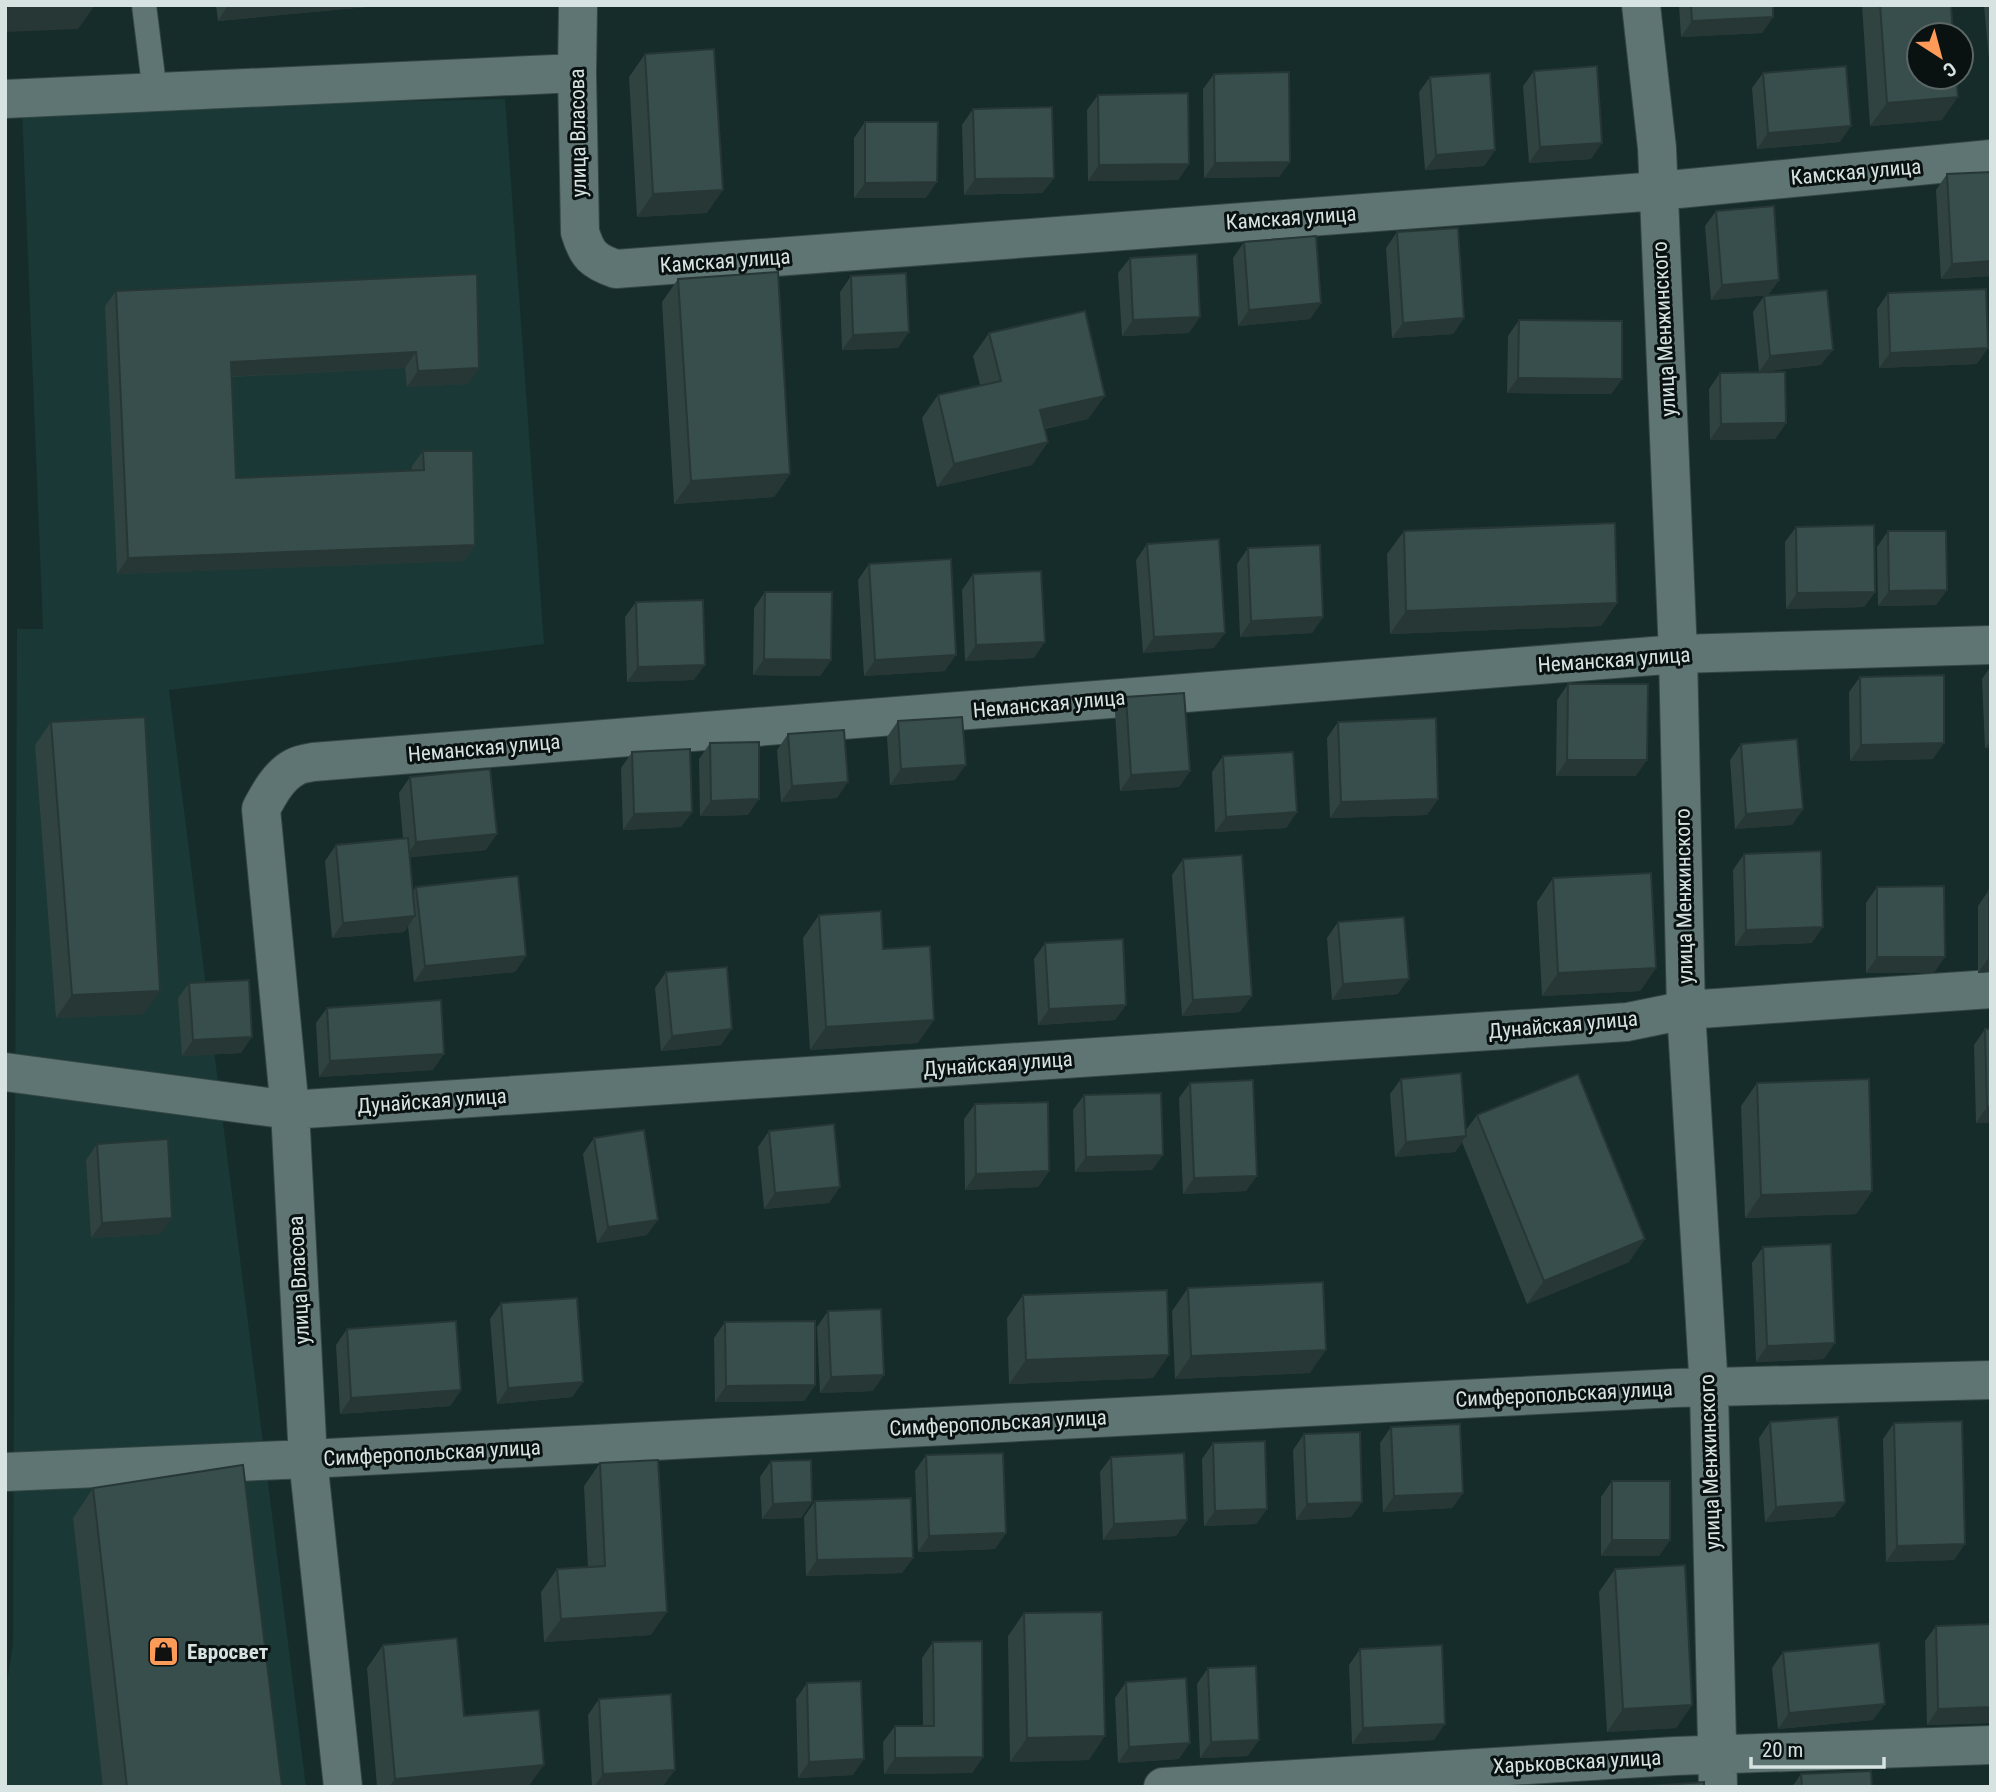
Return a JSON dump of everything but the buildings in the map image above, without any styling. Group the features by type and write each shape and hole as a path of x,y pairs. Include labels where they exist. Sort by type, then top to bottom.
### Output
{"street":[{"name":"улица Власова","path":"578,5 580,232 584,246 593,259"},
{"name":"улица Менжинского","path":"1641,5 1657,148 1678,654 1686,1010 1709,1389 1718,1771"},
{"path":"5,99 577,73"},
{"name":"Камская улица","path":"593,259 615,269 1658,191 1991,159"},
{"name":"Неманская улица","path":"281,779 295,766 313,762 1678,654 1991,645"},
{"name":"улица Власова","path":"281,779 268,794 261,809 290,1110 308,1459 343,1787"},
{"name":"Дунайская улица","path":"5,1072 290,1110 1613,1023 1686,1010 1991,989"},
{"name":"Симферопольская улица","path":"5,1472 308,1459 1647,1390 1991,1380"},
{"name":"Харьковская улица","path":"1163,1787 1675,1756 1718,1771 1991,1745"}],"lane":[{"path":"144,5 155,93"}],"shaded area":[{"path":"505,99 544,644 169,690 306,1787 5,1787 5,1695 13,1644 17,629 43,629 22,110"}],"place":[{"name":"Евросвет","path":"164,1652"}]}
